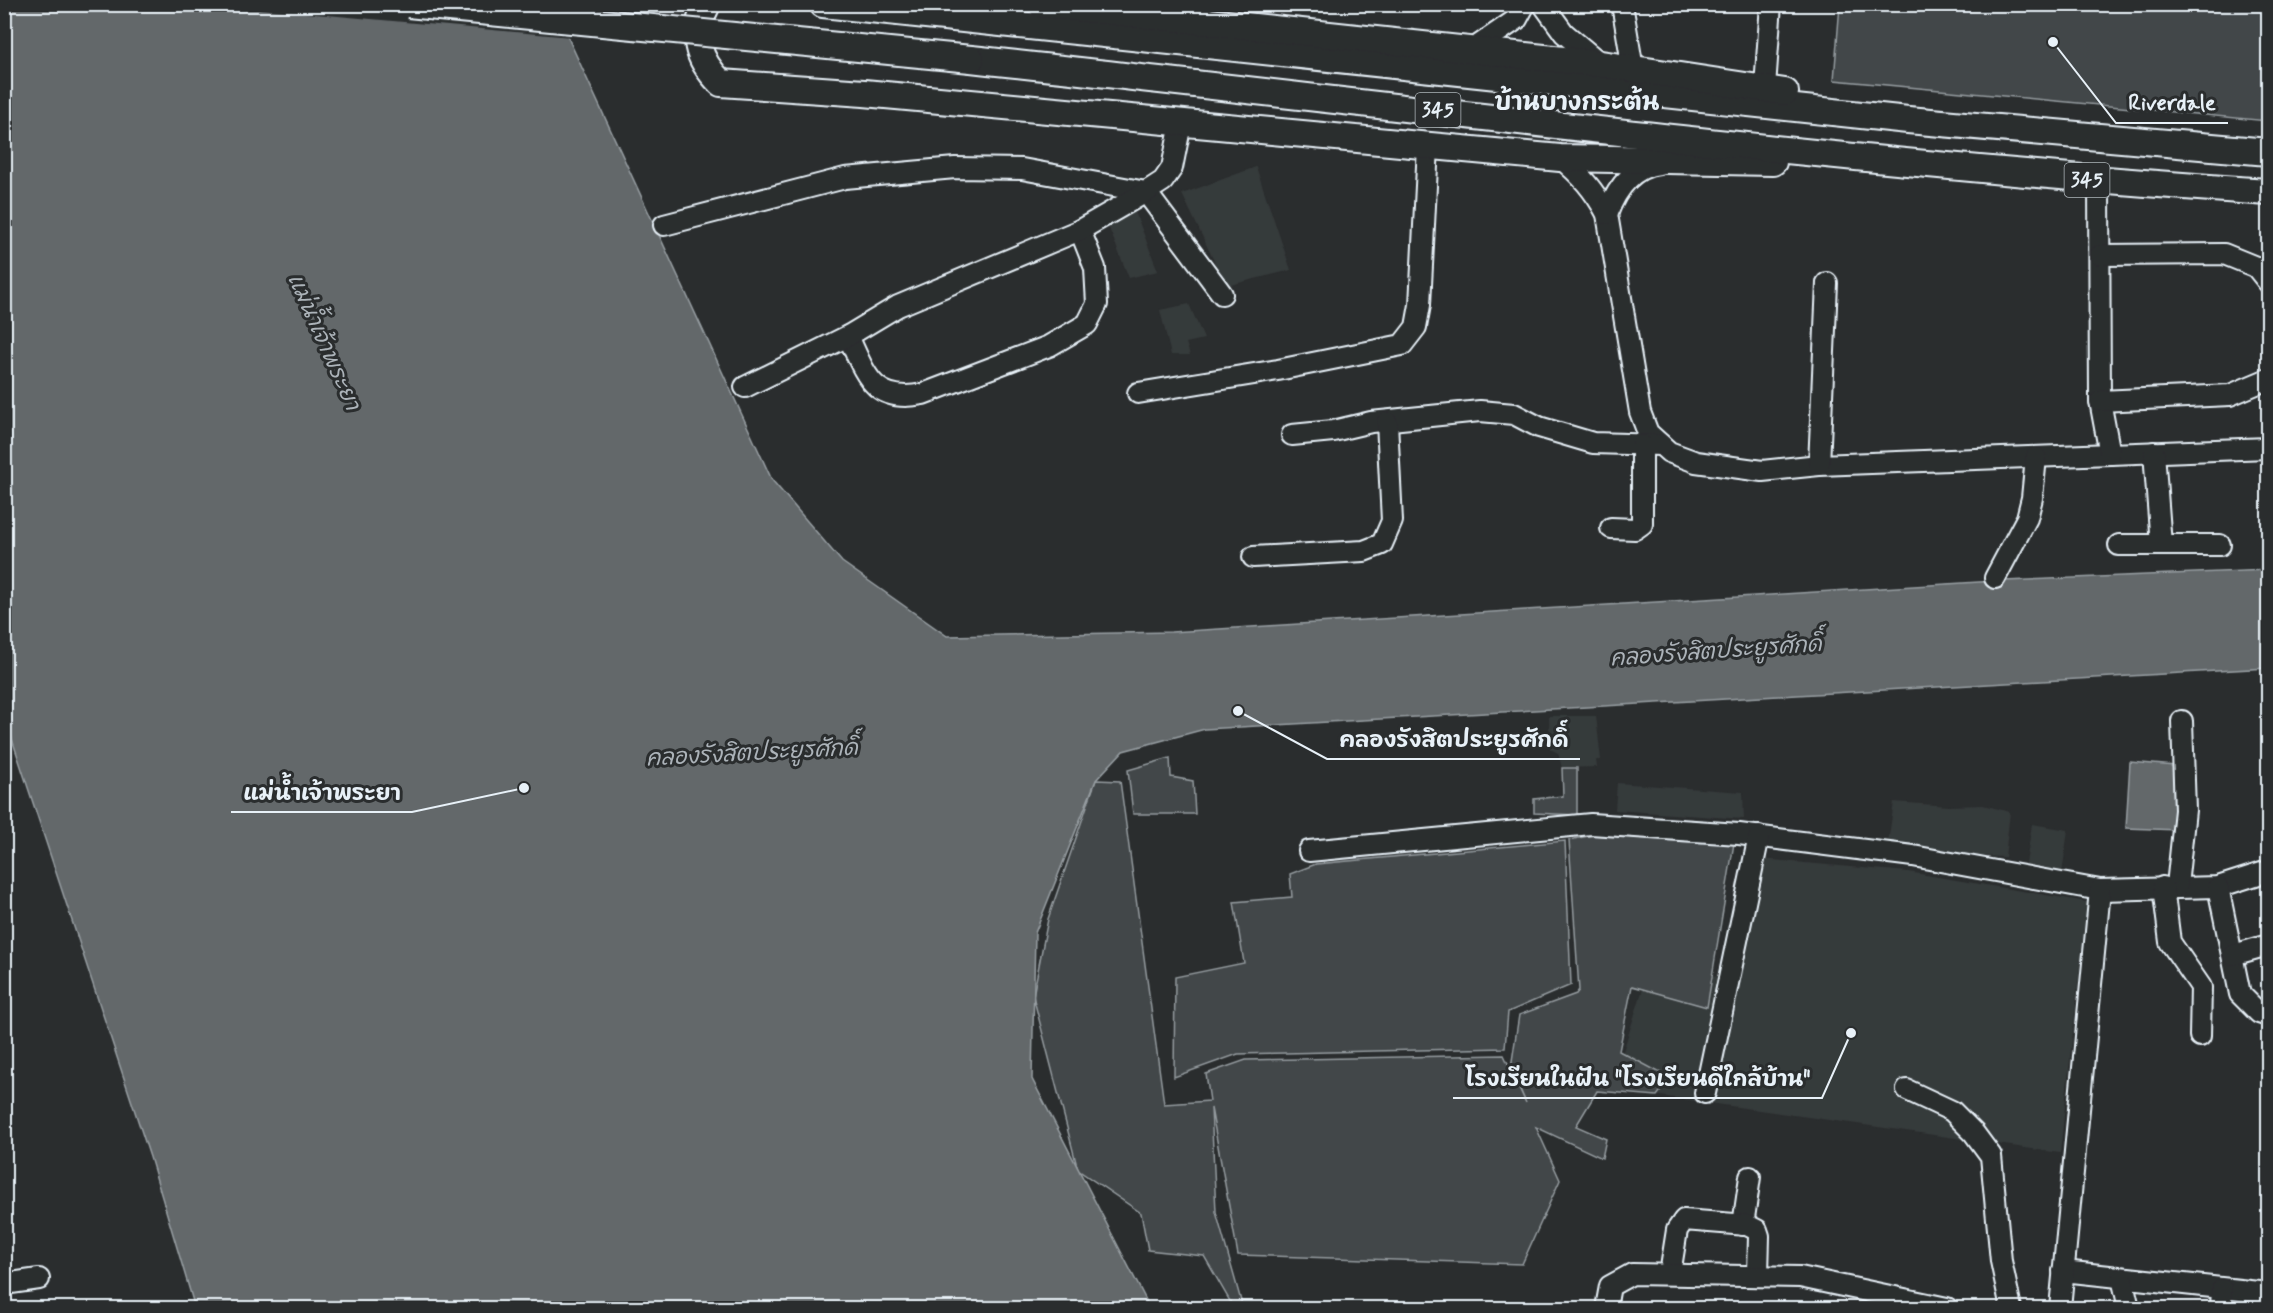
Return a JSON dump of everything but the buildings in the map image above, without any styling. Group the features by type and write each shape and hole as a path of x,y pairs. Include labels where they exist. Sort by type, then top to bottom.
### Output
{"main road":[{"name":"345","path":"408,4 971,59 1906,162 2099,181 2268,192"},
{"path":"707,4 697,25 698,46 708,70 721,82 1560,158 1906,162"},
{"name":"345","path":"824,4 1908,120 2268,152"},
{"path":"1041,4 1601,64 1765,87 1908,120"}],"street":[{"path":"1472,50 1517,19 1525,4"},
{"path":"1543,4 1564,33 1601,64"},
{"path":"1622,4 1633,69"},
{"path":"1765,87 1771,4"},
{"path":"745,387 848,336 908,302 1080,230 1146,192 1163,181 1172,168 1181,123"},
{"path":"1138,393 1278,370 1402,345 1416,327 1420,305 1428,146"},
{"path":"1560,158 1581,174 1606,214 1640,412 1651,445 1642,524 1635,529 1611,528"},
{"path":"1606,214 1614,195 1627,178 1647,165 1680,161"},
{"path":"664,225 845,178 955,168 1022,169 1146,192 1222,294"},
{"path":"2099,181 2100,401 2110,454"},
{"path":"848,336 869,382 883,393 905,398 923,394 1049,346 1087,324 1097,304 1095,268 1080,230"},
{"path":"2100,255 2224,254 2256,267 2268,282"},
{"path":"1819,465 1827,283"},
{"path":"2100,401 2230,395 2268,379"},
{"path":"1292,435 1480,411 1514,414 1539,427 1593,443 1651,445 1696,462 1762,471 1819,465 2268,448"},
{"path":"1252,557 1364,551 1382,544 1392,521 1387,422"},
{"path":"2154,452 2161,545"},
{"path":"1995,578 2027,518 2032,498 2036,457"},
{"path":"2119,545 2220,544"},
{"path":"2182,721 2185,810 2170,886 2170,942 2202,987 2200,1036"},
{"path":"1309,851 1591,824 1759,836 1913,856 2100,890 2170,886 2218,887 2268,871"},
{"path":"1705,1093 1759,836"},
{"path":"2218,887 2240,994 2259,1013 2268,1016"},
{"path":"2060,1308 2100,890"},
{"path":"2233,955 2268,945"},
{"path":"1907,1090 1952,1111 1974,1133 1991,1156 2001,1261 2011,1308"},
{"path":"1743,1225 1750,1177"},
{"path":"1670,1274 1677,1230 1684,1220 1743,1225 1757,1230 1760,1236 1758,1275"},
{"path":"2063,1271 2122,1278 2221,1299 2268,1293"},
{"path":"1606,1308 1610,1286 1619,1279 1632,1274 1758,1275 1823,1280 1947,1308"},
{"path":"2122,1278 2129,1308"},
{"path":"4,1284 39,1279"}],"shaded area":[{"path":"1840,5 2268,5 2268,121 1834,80"},
{"path":"1256,167 1291,270 1226,286 1182,194"},
{"path":"1134,209 1158,271 1129,278 1105,218"},
{"path":"1189,304 1204,339 1186,343 1190,355 1171,355 1160,310"},
{"path":"1549,716 1596,716 1601,760 1596,760 1597,767 1562,768 1558,753 1550,749"},
{"path":"1170,758 1171,777 1193,781 1195,814 1133,814 1128,770"},
{"path":"1562,768 1577,768 1577,815 1534,813 1534,799 1563,796"},
{"path":"1096,780 1120,781 1164,1104 1210,1101 1206,1074 1246,1060 1504,1055 1526,1103 1511,1068 1519,1015 1576,994 1579,990 1569,840 1593,835 1734,843 1707,1007 1632,986 1619,1051 1670,1078 1657,1096 1597,1091 1576,1126 1606,1139 1602,1158 1536,1127 1560,1180 1522,1264 1238,1255 1211,1108 1216,1212 1243,1308 1228,1308 1231,1303 1204,1256 1148,1250 1141,1213 1078,1170 1033,996 1048,919"},
{"path":"1617,783 1743,792 1744,819 1615,810"},
{"path":"1894,802 1949,806 1983,805 2010,812 2005,857 1977,856 1888,843"},
{"path":"2032,824 2068,830 2062,874 2026,864"},
{"path":"1565,841 1571,985 1508,1012 1505,1048 1238,1054 1174,1077 1175,977 1244,963 1234,902 1292,897 1290,874 1316,864"},
{"path":"1749,858 1908,872 2087,902 2060,1153 1611,1089 1648,973 1727,977"}],"water":[{"path":"4,5 553,5 772,480 842,562 947,636 1171,632 1979,582 2268,570 2268,668 1205,729 1123,751 1096,780 1035,933 1032,1079 1150,1308 195,1308 150,1157 5,718"},
{"path":"2130,762 2175,766 2178,830 2126,828"}],"pier":[{"path":"556,4 571,37 216,5"}],"place":[{"name":"Riverdale","path":"2053,42"},
{"name":"คลองรังสิตประยูรศักดิ์","path":"1238,711"},
{"name":"แม่น้ำเจ้าพระยา","path":"524,788"},
{"name":"โรงเรียนในฝัน \"โรงเรียนดีใกล้บ้าน\"","path":"1851,1033"}],"district":[{"name":"บ้านบางกระต้น","path":"1577,103"}]}
